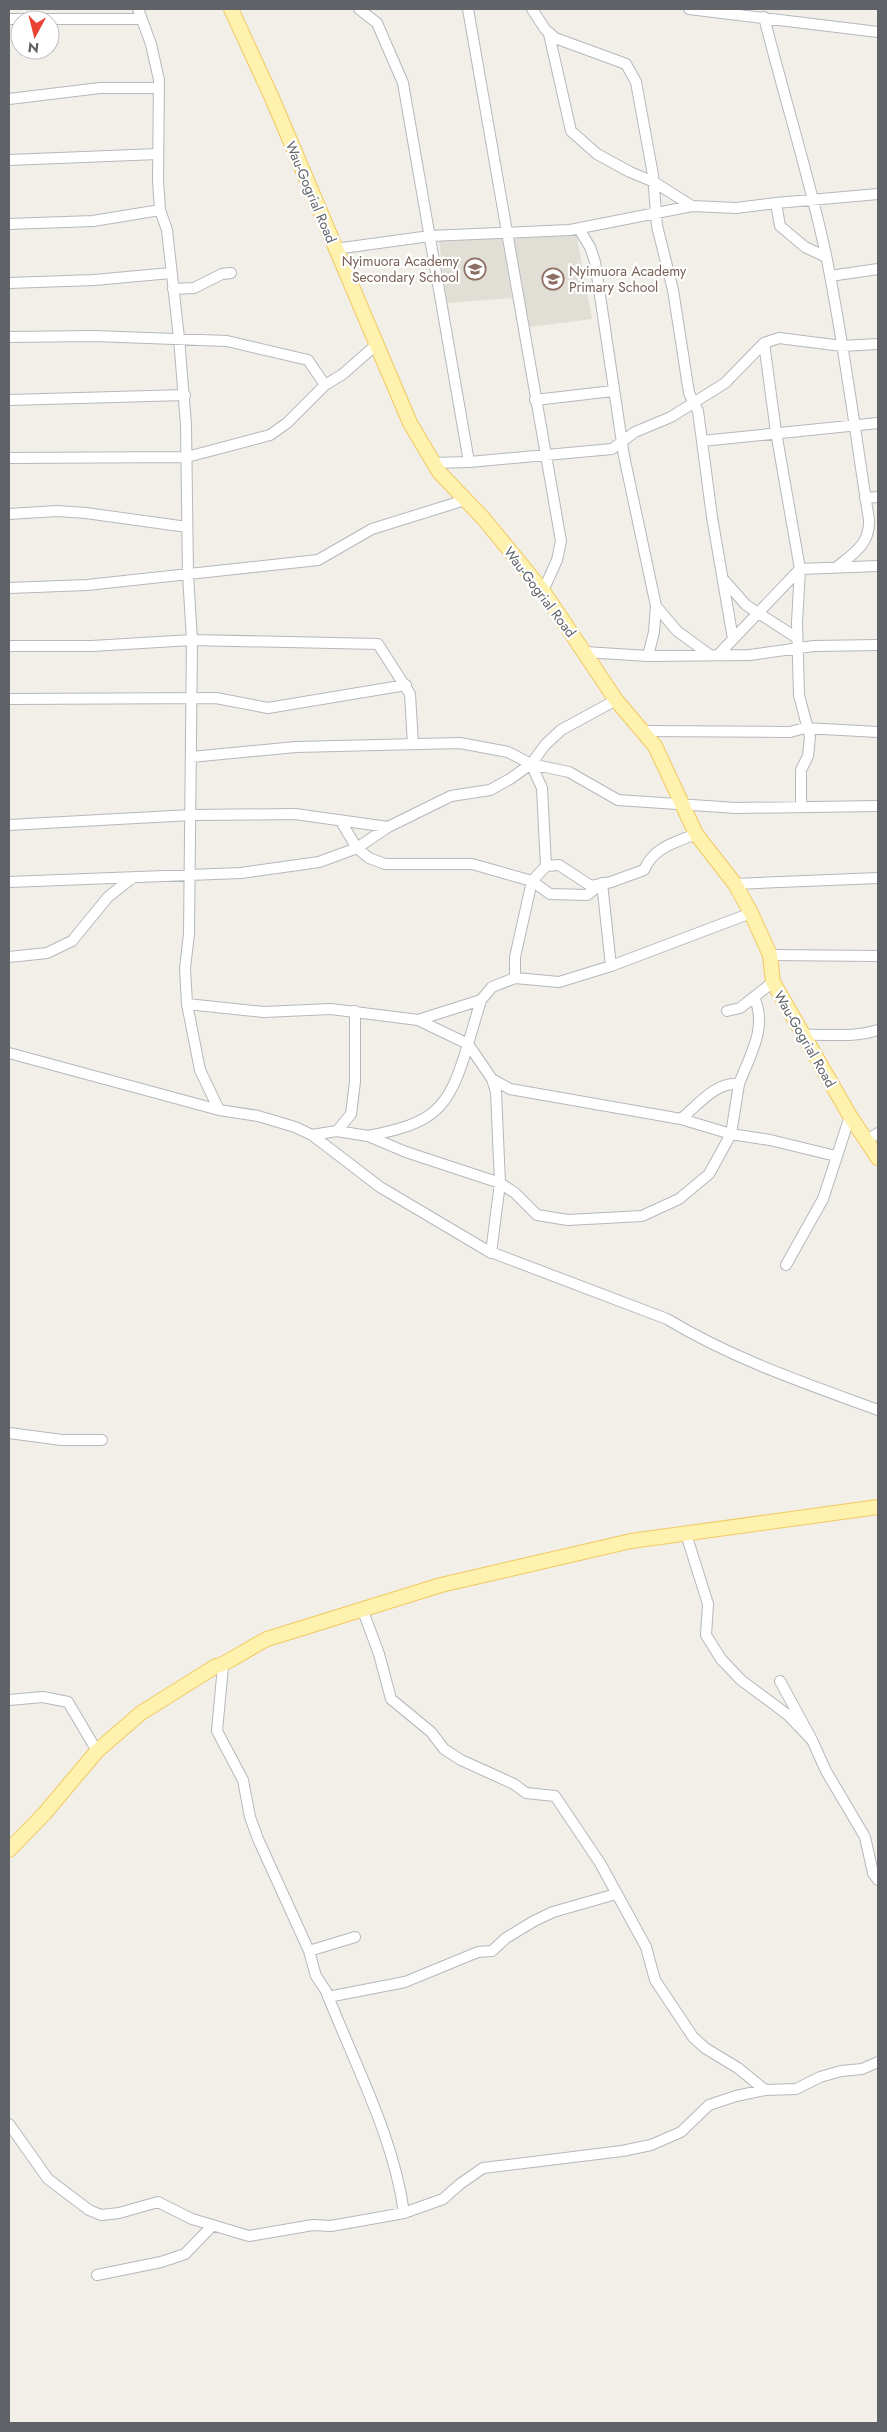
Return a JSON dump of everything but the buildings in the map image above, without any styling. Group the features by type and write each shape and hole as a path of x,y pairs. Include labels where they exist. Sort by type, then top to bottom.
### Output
{"main road":[{"name":"Wau-Gogrial Road","path":"231,9 410,423 433,463 483,518 543,591 616,700 654,746 696,834 735,884 751,913 770,955 773,982 850,1116 878,1158"},
{"path":"9,1850 45,1813 97,1751 142,1713 216,1666 223,1666 243,1651 267,1639 317,1622 363,1611 441,1585 631,1541 877,1508"}],"street":[{"path":"359,9 377,24 404,83 469,462"},
{"path":"468,9 560,548 543,591"},
{"path":"532,9 549,34 571,130 596,154 621,168 654,182 692,206"},
{"path":"689,9 878,32"},
{"path":"9,19 140,14 151,44 159,88 158,154 160,210 167,230 185,395 188,575 192,640 190,700 191,814 188,876 189,934 185,968 187,1004 200,1070 219,1110"},
{"path":"764,18 813,200 830,276 869,527 863,545 837,568"},
{"path":"549,34 555,38 626,64 636,82 654,182 656,213 673,290 689,393 698,411 733,639"},
{"path":"9,99 100,88 159,88"},
{"path":"9,160 158,154"},
{"path":"336,250 430,236 579,229 692,206 736,208 878,194"},
{"path":"776,203 780,226 800,244 826,257"},
{"path":"9,224 92,221 160,210"},
{"path":"579,229 590,247 595,262 621,443 656,606 654,632 648,656"},
{"path":"830,276 878,269"},
{"path":"173,290 194,288 222,274 231,273"},
{"path":"9,283 171,274"},
{"path":"9,337 94,336 228,341 308,360 325,386"},
{"path":"433,463 469,462 608,450 635,432 671,417 732,378 764,342 779,338 842,346 878,344"},
{"path":"764,342 776,432 800,569 797,643 799,695 809,729 809,749 801,770 801,807"},
{"path":"9,458 187,457 270,436 287,423 325,386 342,374 376,344"},
{"path":"535,400 613,391"},
{"path":"9,400 185,395"},
{"path":"702,441 878,423"},
{"path":"865,498 878,497"},
{"path":"9,588 87,585 318,560 372,529 465,500"},
{"path":"9,514 57,511 86,513 187,527"},
{"path":"714,655 759,614 800,569 878,566"},
{"path":"722,577 737,596 797,643"},
{"path":"656,606 681,634 714,655"},
{"path":"9,646 92,646 192,640 378,644 410,694 413,744"},
{"path":"585,652 648,656 763,654 797,643 878,645"},
{"path":"9,699 190,700 216,698 268,708 406,685"},
{"path":"9,882 241,873 318,862 357,848 388,827 451,796 490,790 531,764 545,745 561,730 616,700"},
{"path":"643,731 790,732 809,729 878,732"},
{"path":"191,757 296,747 460,743 508,752 531,764 569,772 618,800 736,808 878,806"},
{"path":"531,764 542,788 546,866"},
{"path":"9,825 191,814 295,814 388,827"},
{"path":"340,820 357,848 369,858 385,864 472,864 532,881 550,894 587,896 602,883"},
{"path":"515,978 515,957 532,881 546,866 559,865 591,886 644,870 650,857 658,851 696,834"},
{"path":"9,957 47,953 72,941 108,897 132,878"},
{"path":"735,884 878,878"},
{"path":"602,883 611,966"},
{"path":"368,1136 398,1131 419,1123 433,1114 458,1080 481,1000 492,988 515,978 559,982 611,966 751,913"},
{"path":"770,955 878,956"},
{"path":"726,1011 740,1008 773,982"},
{"path":"312,1135 337,1131 368,1136 406,1152 500,1183 515,1193 537,1215 568,1220 642,1216 679,1199 709,1174 731,1134 739,1084 760,1029 760,1010 754,997"},
{"path":"418,1020 481,1000"},
{"path":"187,1004 264,1012 331,1009 418,1020 468,1044 492,1079 496,1092 500,1183 492,1253"},
{"path":"337,1131 351,1114 355,1082 356,1012"},
{"path":"803,1036 830,1033 858,1036 878,1030"},
{"path":"9,1053 219,1110 258,1116 295,1126 312,1135 380,1187 492,1253 668,1319 691,1334 774,1372 878,1410"},
{"path":"492,1079 510,1089 681,1119 731,1134 770,1140 836,1156"},
{"path":"681,1119 714,1091 729,1083 739,1084"},
{"path":"786,1265 823,1199 850,1116"},
{"path":"865,1141 878,1133"},
{"path":"9,1433 62,1440 102,1440"},
{"path":"686,1534 708,1604 706,1635 721,1659 741,1680 788,1715 812,1740"},
{"path":"363,1611 379,1654 391,1699 431,1732 444,1749 461,1760 514,1784 526,1793 556,1796 600,1863 646,1947 655,1980 693,2037 705,2048 738,2068 765,2090"},
{"path":"223,1666 217,1731 242,1780 250,1816 258,1839 309,1951 316,1976 328,1997 386,2139 399,2180 404,2213"},
{"path":"780,1681 826,1770 865,1838 873,1873 878,1880"},
{"path":"9,1700 43,1697 68,1702 97,1751"},
{"path":"328,1997 405,1982 478,1952 492,1951 506,1938 553,1912 616,1894"},
{"path":"309,1951 355,1937"},
{"path":"9,2124 48,2179 89,2210 102,2215 119,2213 158,2202 192,2219 249,2236 313,2225 331,2226 404,2213 444,2198 482,2168 622,2151 651,2145 680,2132 709,2105 736,2096 765,2090 796,2089 820,2077 842,2071 862,2069 878,2062"},
{"path":"97,2275 161,2262 185,2254 213,2225"}],"shaded area":[{"name":"Nyimuora Academy Primary School","path":"576,233 592,319 529,327 514,239"},
{"name":"Nyimuora Academy Secondary School","path":"502,235 512,298 447,303 439,241"}],"place":[{"name":"Nyimuora Academy Secondary School","path":"475,269"},
{"name":"Nyimuora Academy Primary School","path":"553,279"}]}
